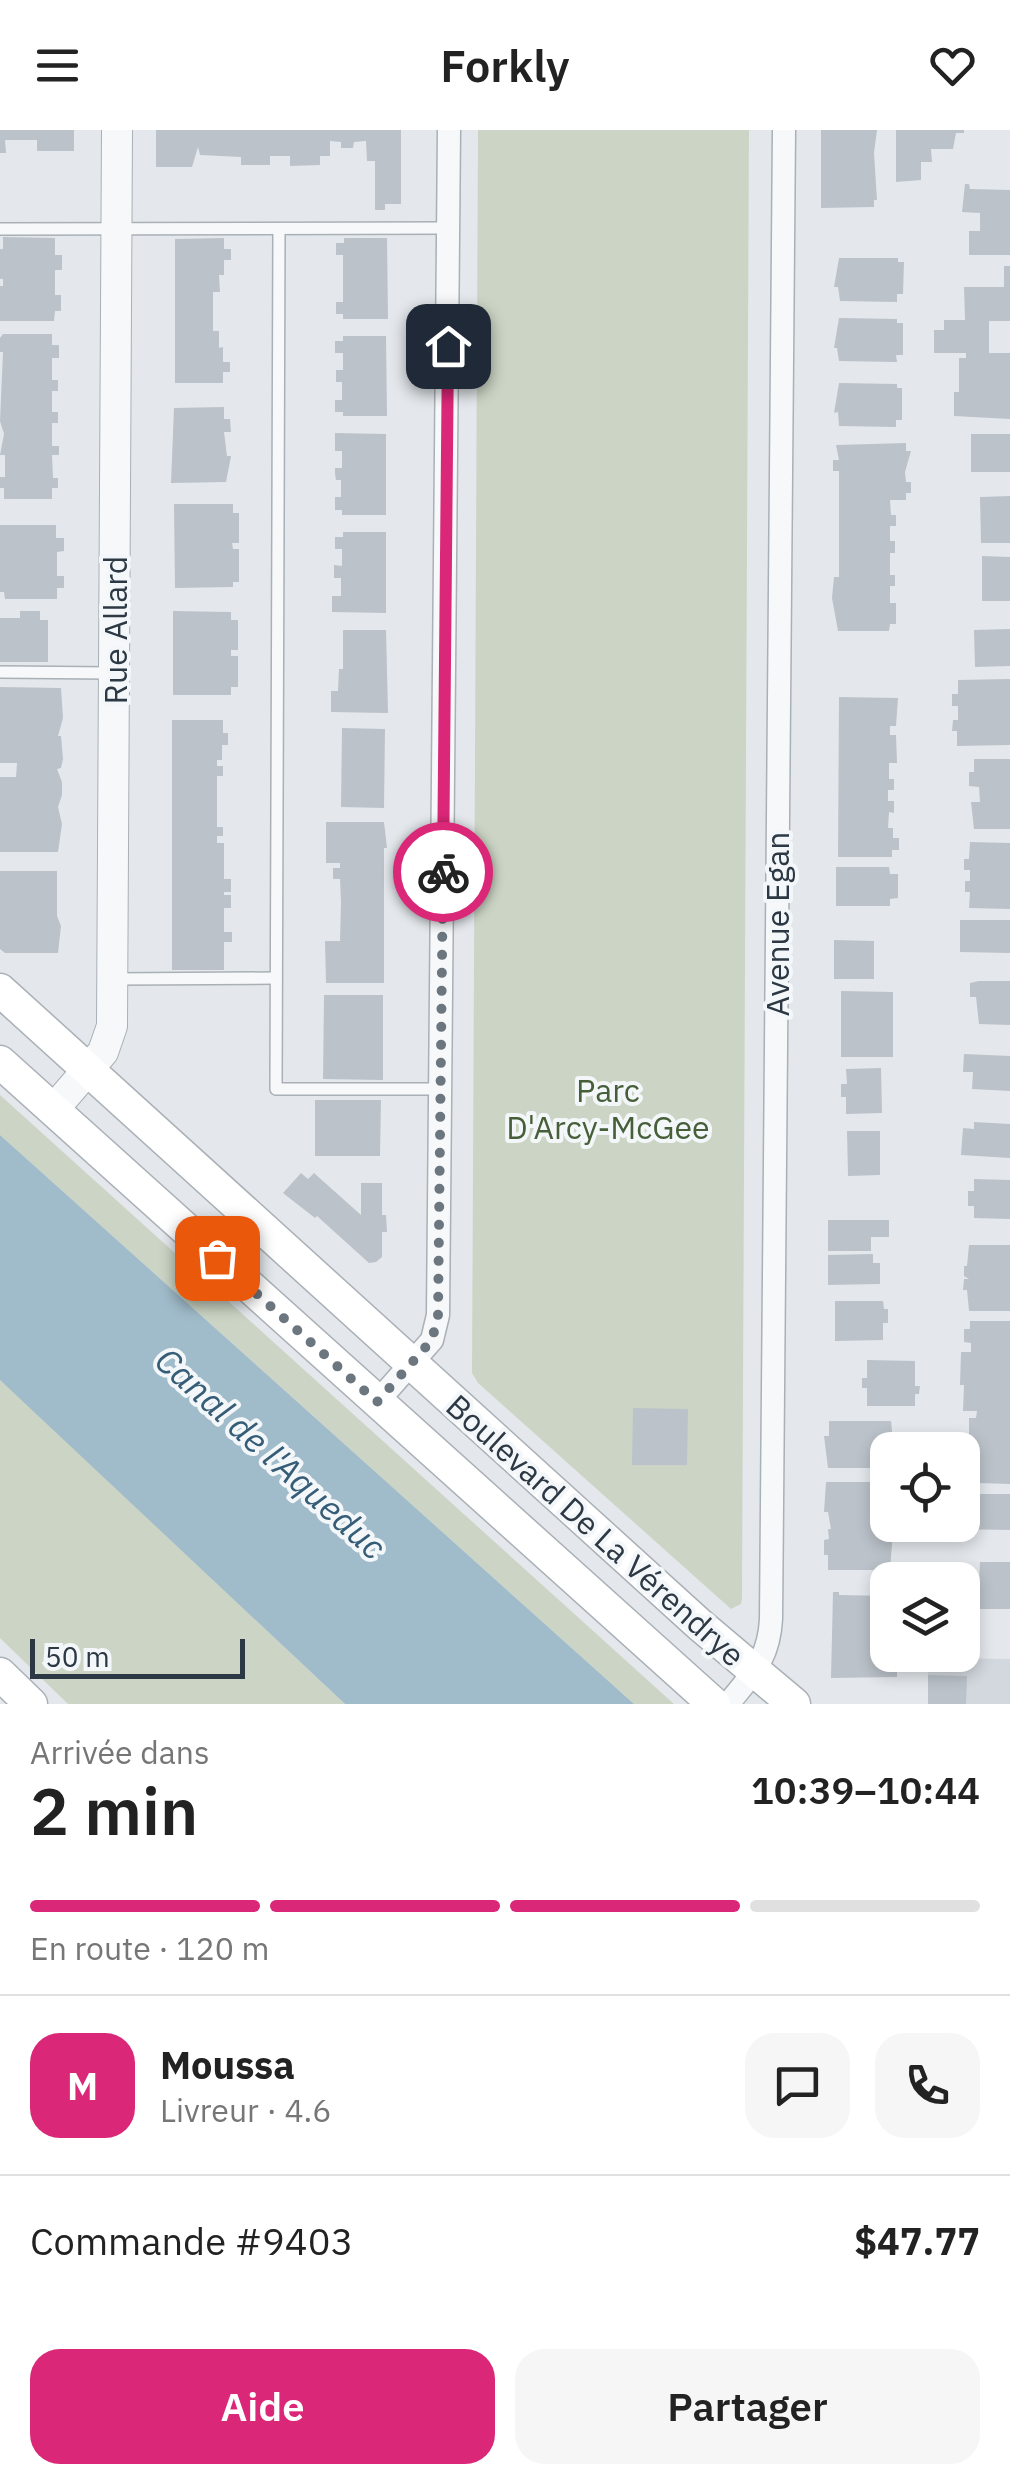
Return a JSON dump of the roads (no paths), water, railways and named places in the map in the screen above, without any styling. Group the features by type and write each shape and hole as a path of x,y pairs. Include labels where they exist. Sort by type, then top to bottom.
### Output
{"main road":[{"name":"Boulevard De La Vérendrye","path":"0,990 794,1704"},
{"name":"Boulevard De La Vérendrye","path":"0,1062 714,1704"},
{"path":"0,1674 32,1704"}],"street":[{"name":"Rue Allard","path":"54,1110 109,1041 113,979 117,130"},
{"path":"377,1402 432,1340 438,1321 450,130"},
{"name":"Avenue Egan","path":"728,1704 754,1672 769,1645 771,1619 784,130"}],"lane":[{"path":"0,229 449,228"},
{"path":"279,229 276,1089 440,1089"},
{"path":"0,672 114,673"},
{"path":"113,979 276,978"}],"water":[{"name":"Canal de l'Aqueduc","path":"0,1135 634,1704 345,1704 0,1380"}],"park label":[{"name":"Parc D'Arcy-McGee","path":"608,1108"}]}
